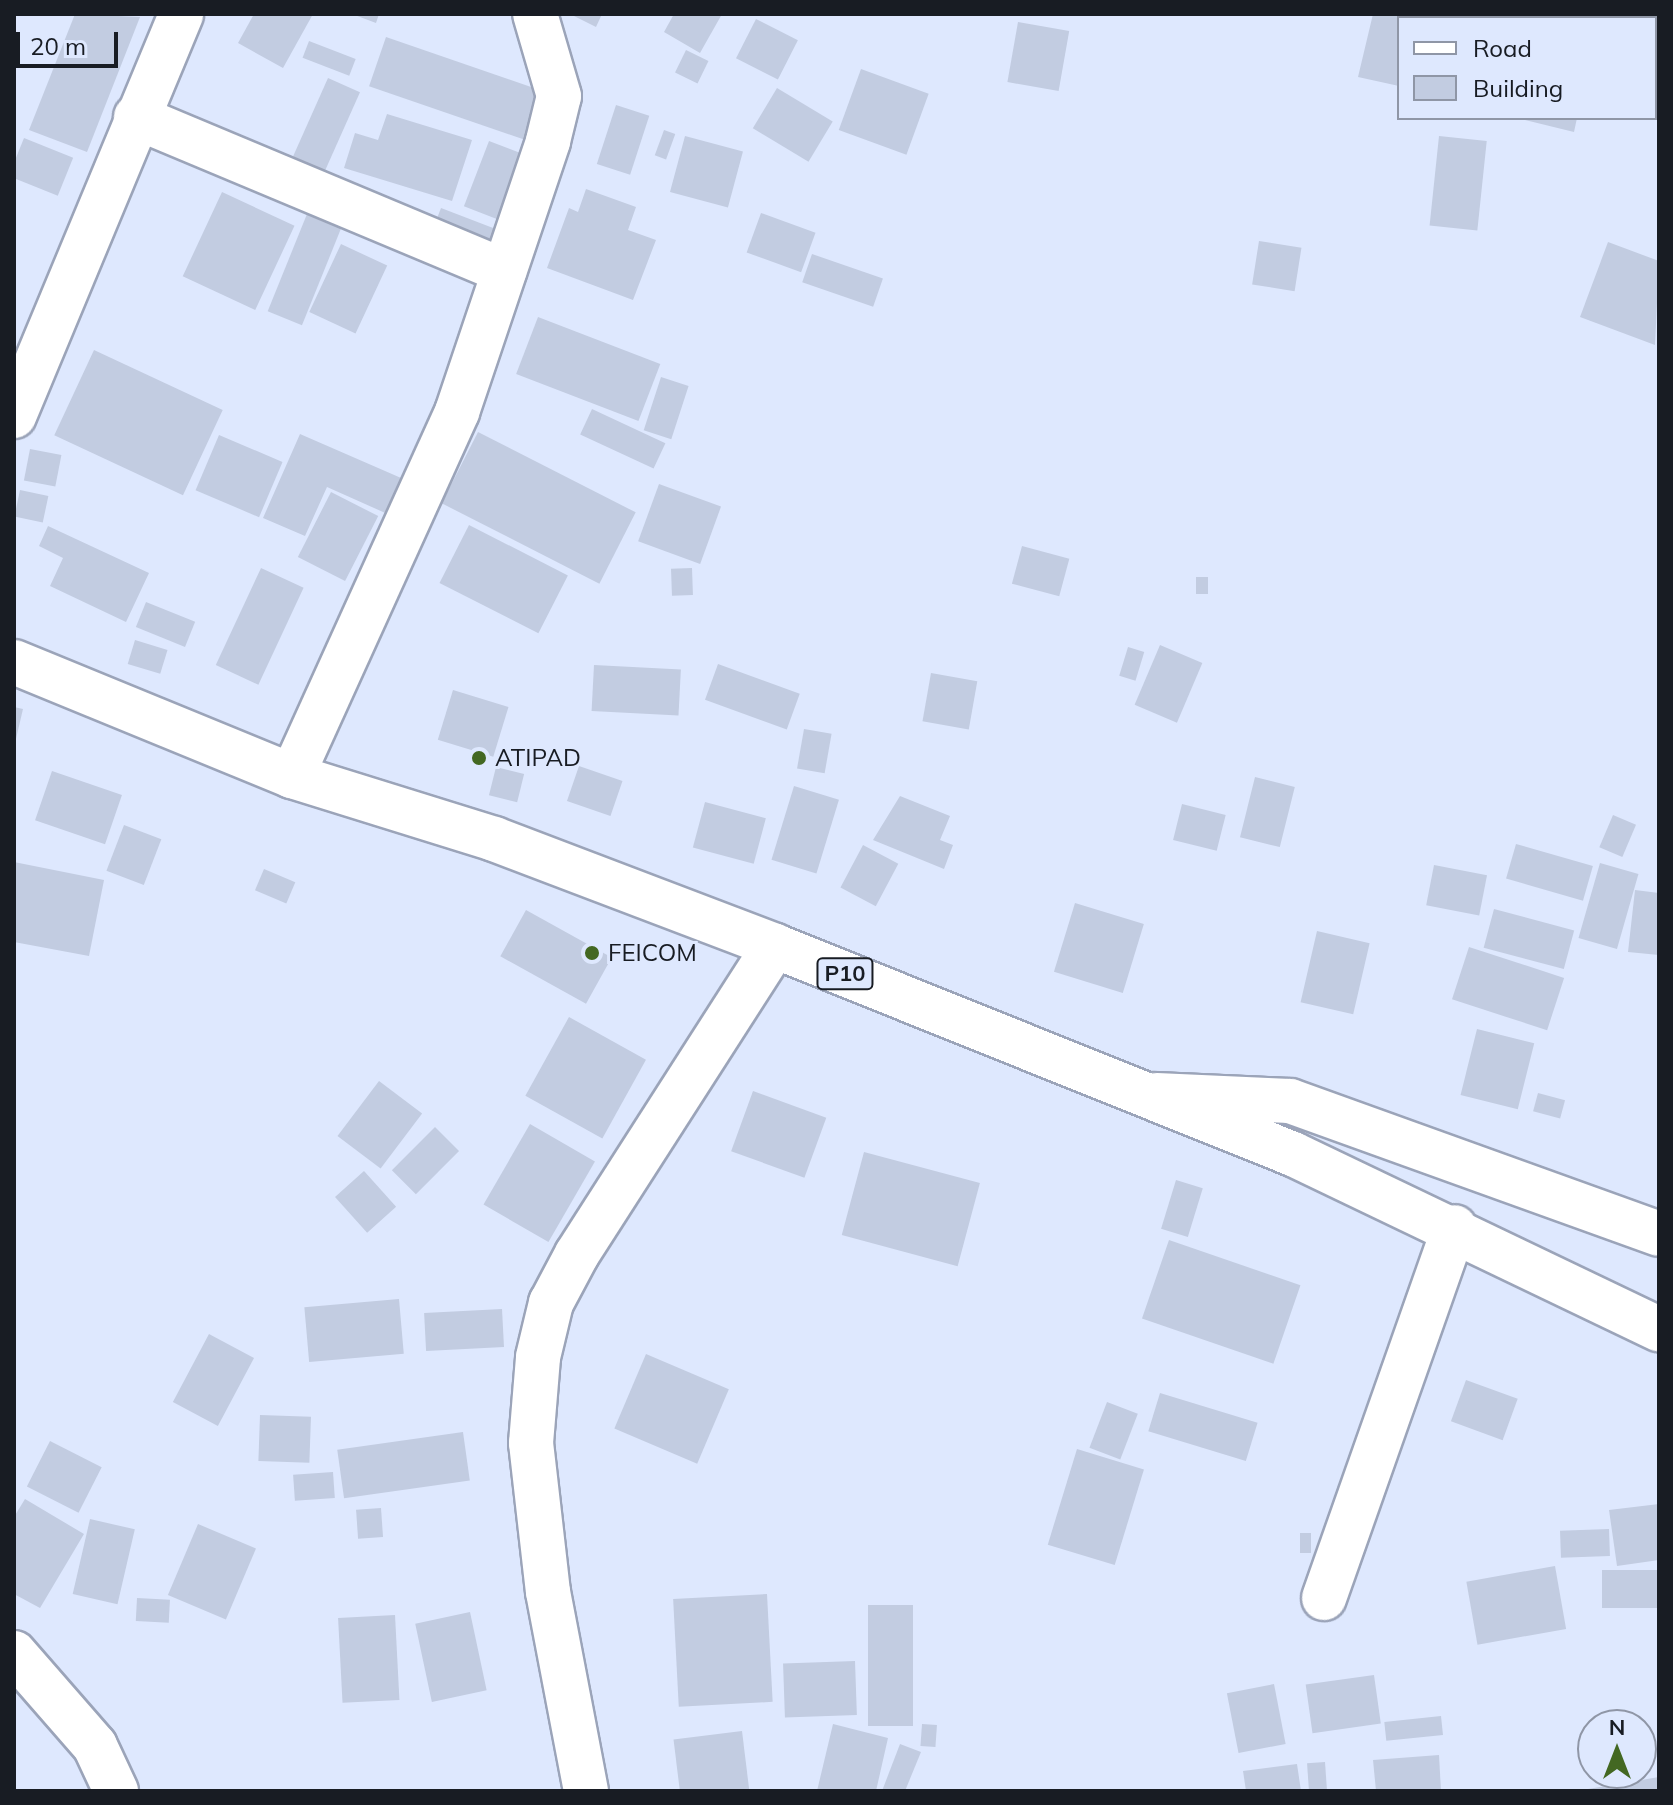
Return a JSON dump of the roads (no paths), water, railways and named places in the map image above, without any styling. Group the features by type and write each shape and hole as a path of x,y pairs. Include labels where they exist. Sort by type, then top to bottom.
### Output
{"street":[{"path":"14,416 91,245 136,117 181,14"},
{"path":"292,776 457,412 504,271 559,96 535,14"},
{"path":"136,117 504,271"},
{"name":"P10","path":"14,662 292,776 494,839 775,946 1146,1094 1455,1227 1659,1329"},
{"path":"586,1791 548,1592 531,1443 538,1357 551,1303 577,1254 775,946"},
{"path":"1146,1094 1290,1101 1659,1234"},
{"path":"1324,1598 1455,1227"},
{"path":"14,1653 95,1746 116,1791"}],"place":[{"name":"ATIPAD","path":"479,758"},
{"name":"FEICOM","path":"592,953"}]}
